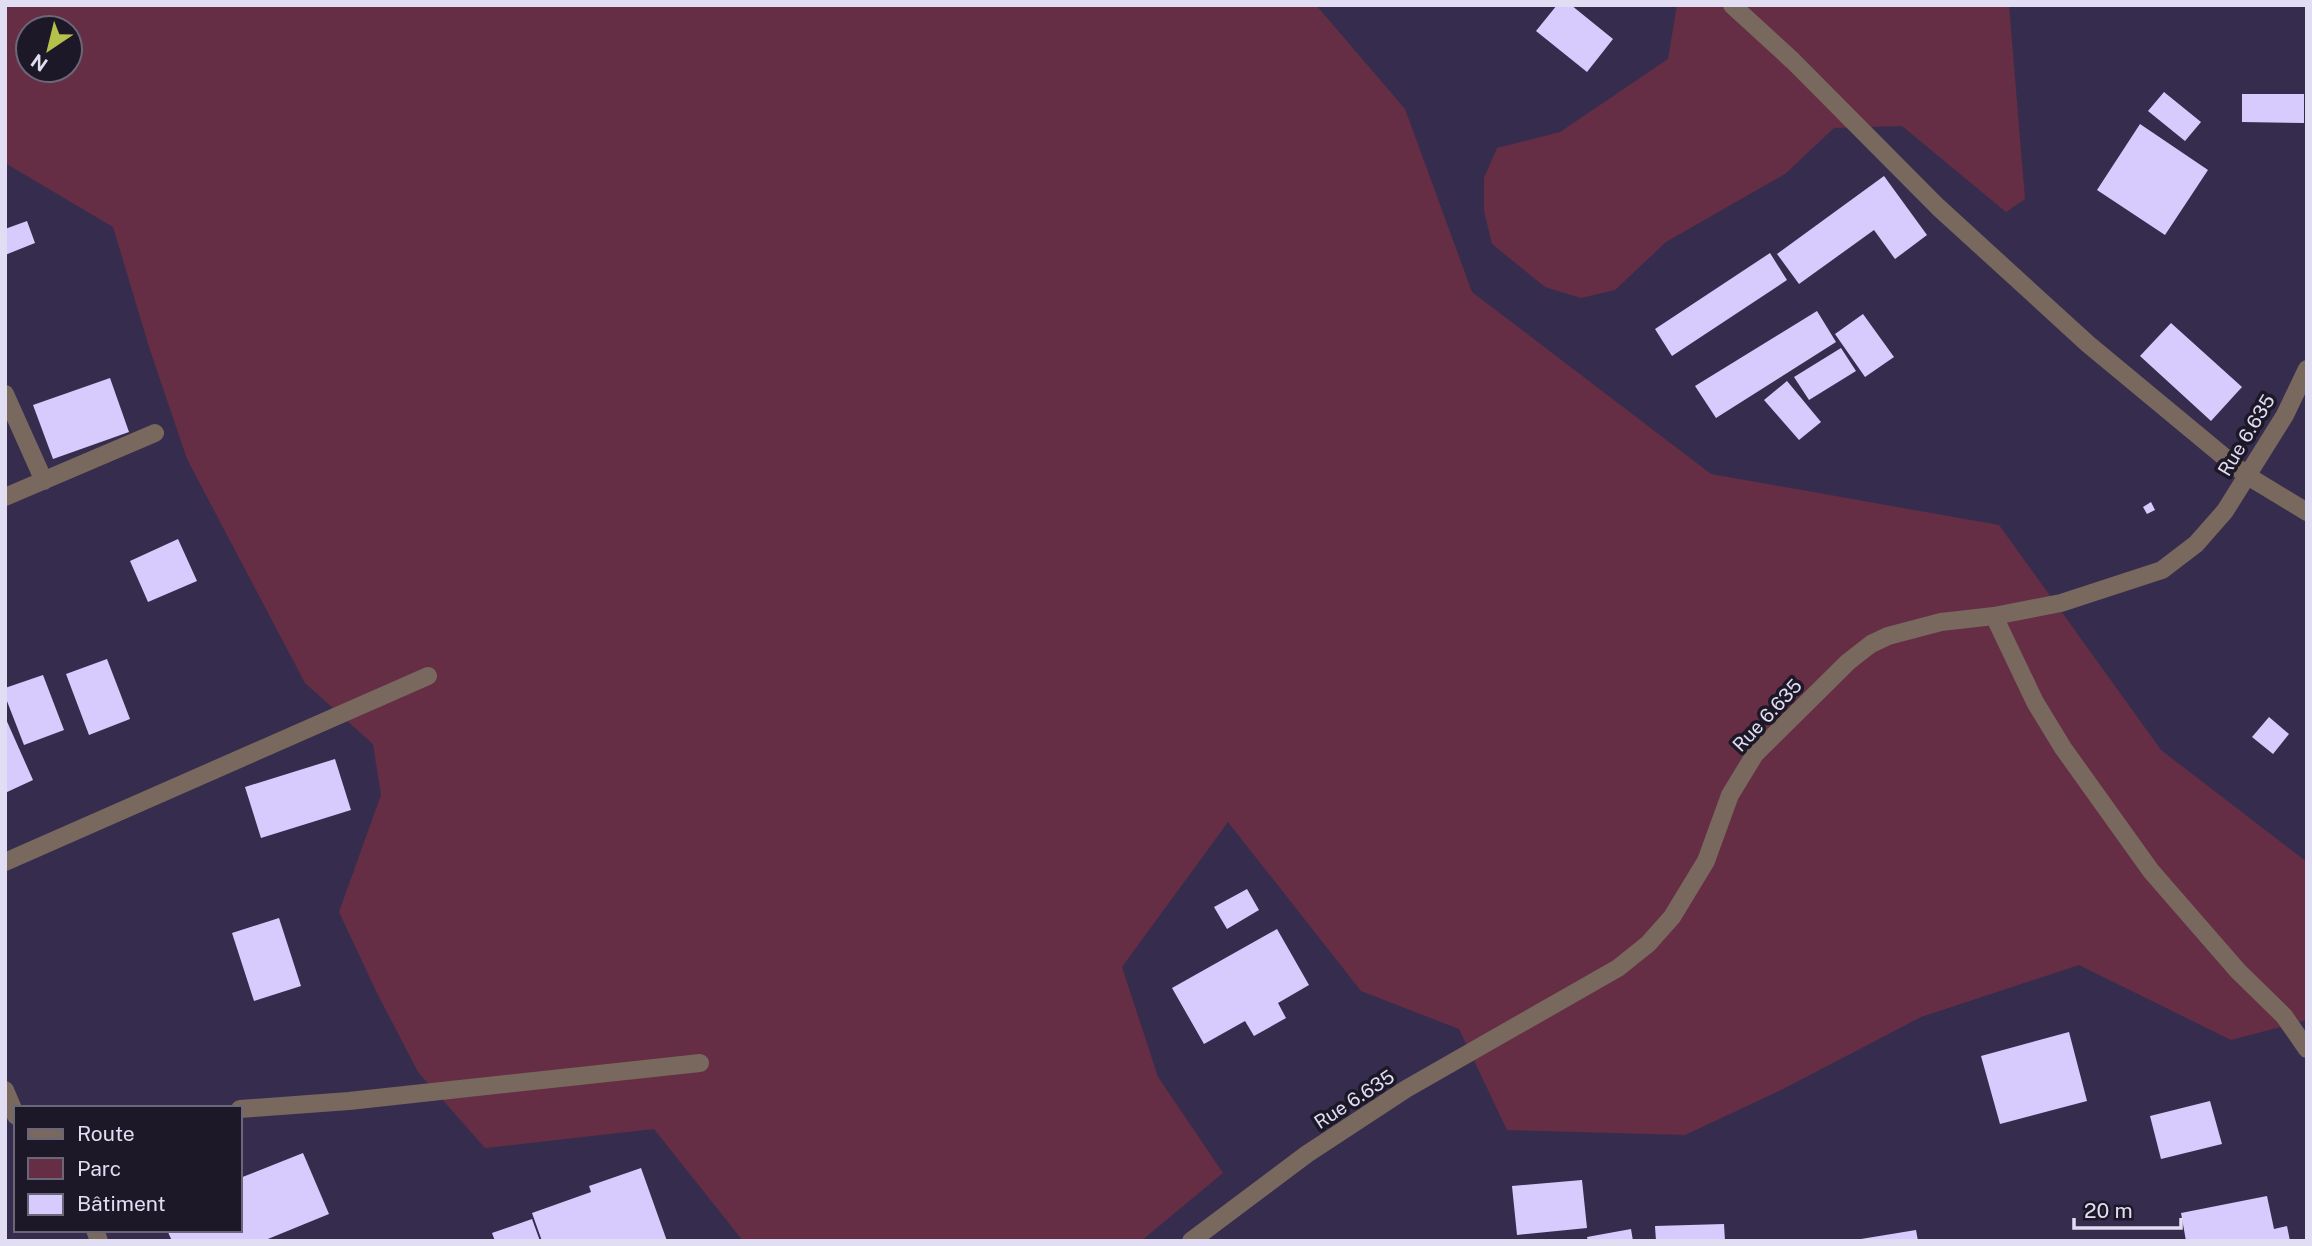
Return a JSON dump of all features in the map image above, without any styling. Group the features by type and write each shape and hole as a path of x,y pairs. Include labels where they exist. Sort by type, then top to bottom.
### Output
{"street":[{"path":"1732,5 1793,61 1948,216 2088,344 2246,475 2307,512"},
{"name":"Rue 6.635","path":"1191,1241 1307,1154 1406,1089 1618,968 1648,944 1672,917 1706,861 1730,796 1755,754 1848,662 1871,644 1888,636 1941,622 1994,617 2061,603 2162,570 2196,544 2225,511 2285,415 2307,369"},
{"path":"5,394 44,481"},
{"path":"5,497 155,433"},
{"path":"1994,617 2035,702 2063,748 2151,871 2238,971 2284,1016 2307,1049"},
{"path":"5,862 428,676"},
{"path":"242,1109 349,1101 701,1063"},
{"path":"5,1090 14,1111"}],"green space":[{"path":"5,5 1316,5 1405,109 1472,292 1711,474 1999,525 2161,750 2307,862 2307,1020 2231,1040 2079,965 1921,1017 1783,1089 1685,1135 1507,1130 1459,1029 1361,991 1228,822 1122,967 1158,1077 1223,1173 1141,1241 743,1241 654,1129 485,1148 418,1072 339,912 381,795 373,744 305,683 187,459 150,350 113,227 5,163"},
{"path":"1677,5 2009,5 2025,199 2006,212 1902,126 1834,128 1785,174 1666,242 1615,290 1581,298 1545,287 1492,244 1484,211 1484,178 1497,148 1560,132 1668,59"}],"building":[{"path":"1557,5 1571,5 1613,39 1587,72 1536,31"},
{"path":"2164,92 2201,122 2185,141 2148,111"},
{"path":"2242,94 2304,94 2304,123 2242,122"},
{"path":"2140,124 2208,170 2165,235 2097,190"},
{"path":"1884,176 1927,235 1895,259 1874,230 1799,284 1777,254"},
{"path":"27,221 35,243 5,255 5,229"},
{"path":"1770,253 1787,280 1672,356 1655,329"},
{"path":"1817,311 1836,342 1716,418 1695,386"},
{"path":"1863,314 1894,357 1865,377 1835,334"},
{"path":"2171,323 2242,387 2211,421 2140,356"},
{"path":"1841,348 1856,371 1809,400 1794,377"},
{"path":"110,378 129,432 53,459 33,405"},
{"path":"1787,381 1821,422 1799,440 1764,400"},
{"path":"2151,502 2155,510 2147,514 2143,507"},
{"path":"178,539 197,581 148,602 130,561"},
{"path":"107,659 130,719 89,735 66,674"},
{"path":"43,675 64,730 24,745 5,696 5,688"},
{"path":"5,717 33,780 5,793"},
{"path":"2269,717 2289,734 2273,754 2252,737"},
{"path":"335,759 351,810 261,838 245,787"},
{"path":"1247,889 1259,910 1227,929 1214,907"},
{"path":"279,918 301,986 254,1001 232,933"},
{"path":"1277,929 1309,985 1278,1003 1286,1018 1254,1036 1245,1021 1204,1044 1172,988"},
{"path":"2069,1032 2087,1101 2000,1124 1981,1056"},
{"path":"2210,1101 2222,1144 2161,1159 2150,1116"},
{"path":"303,1153 329,1214 263,1241 172,1241 168,1232 242,1232 242,1177"},
{"path":"641,1168 667,1241 542,1241 532,1213 591,1192 589,1186"},
{"path":"1582,1180 1587,1228 1517,1235 1512,1186"},
{"path":"2267,1196 2274,1229 2287,1226 2290,1241 2186,1241 2181,1213"},
{"path":"532,1219 540,1241 495,1241 492,1233"},
{"path":"1724,1224 1725,1241 1656,1241 1655,1226"},
{"path":"1631,1229 1633,1241 1588,1241 1587,1237"},
{"path":"1916,1230 1918,1241 1861,1241 1861,1239"}]}
